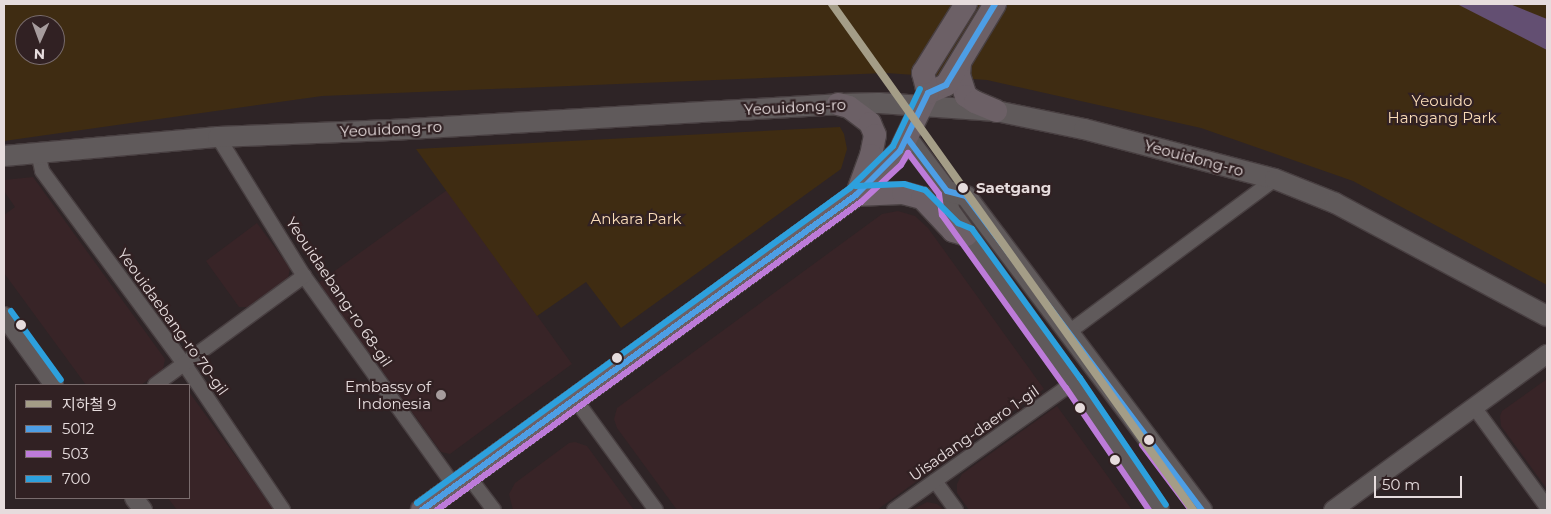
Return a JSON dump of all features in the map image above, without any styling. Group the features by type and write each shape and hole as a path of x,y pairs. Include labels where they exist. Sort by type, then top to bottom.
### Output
{"main road":[{"path":"925,100 923,73 966,4"},
{"path":"422,510 856,195 894,159 907,138 925,100 946,85 957,70 995,4"},
{"path":"957,70 966,96 996,111"},
{"name":"Yeouidong-ro","path":"4,156 218,137 391,130 925,100 996,111 1084,129 1275,179 1344,207 1547,316"},
{"path":"838,104 848,107 870,123 875,135 872,155 856,195"},
{"path":"907,138 947,191 949,210 1073,383 1159,510"},
{"path":"947,191 966,196 1202,510"},
{"path":"856,195 903,193 922,198 953,231 966,235"}],"street":[{"name":"Yeouidaebang-ro 68-gil","path":"218,137 304,276 462,482 494,510"},
{"name":"Yeouidaebang-ro 70-gil","path":"38,153 42,170 185,365 283,510"},
{"path":"1069,332 1275,179"},
{"path":"157,384 304,276"},
{"path":"4,316 53,384"},
{"path":"1333,510 1547,354"},
{"name":"Uisadang-daero 1-gil","path":"894,510 1073,383"},
{"path":"575,398 656,510"},
{"path":"1474,407 1547,507"},
{"path":"935,481 956,510"},
{"path":"135,499 143,510"}],"shaded area":[{"path":"1457,4 1510,4 1547,19 1547,50"},
{"path":"33,177 165,359 163,369 142,384 85,384 4,273 4,215 15,207 4,191 4,180"},
{"path":"447,190 572,364 450,454 441,452 318,283"},
{"path":"898,211 915,216 928,228 1044,389 877,510 677,510 617,428 614,419 617,408 882,214"},
{"path":"257,223 290,268 288,279 248,307 239,307 206,261"},
{"path":"1547,379 1547,489 1501,426 1500,416 1502,411"},
{"path":"190,393 274,510 177,510 169,499 190,499"},
{"path":"1057,406 1132,510 969,510 957,493 957,484 962,474"},
{"path":"575,442 587,446 634,510 513,510 509,494 515,483 569,443"},
{"path":"927,502 937,504 944,510 912,510"}],"green space":[{"name":"Yeouido Hangang Park","path":"4,4 1547,4 1547,285 1353,181 1201,128 987,80 886,73 322,96 4,141"},
{"name":"Ankara Park","path":"840,127 844,134 847,149 841,169 621,328 586,282 537,316 416,149"}],"metro line":[{"name":"9","path":"832,4 1193,510"}],"transit line":[{"name":"5012","path":"422,510 856,195 900,151 928,93 946,85 995,4"},
{"name":"700","path":"417,503 850,188 893,146 920,89"},
{"name":"5012","path":"907,138 947,191 966,196 1202,510"},
{"name":"503","path":"437,510 861,202 901,165 908,153 939,194 942,215 1066,388 1149,510"},
{"name":"700","path":"856,186 904,184 925,190 958,223 972,229 1080,378 1166,505"},
{"name":"700","path":"11,311 61,380"},
{"name":"503","path":"1142,445 1191,510"}],"place":[{"name":"Saetgang","path":"963,188"},
{"name":"Embassy of Indonesia","path":"441,395"}]}
